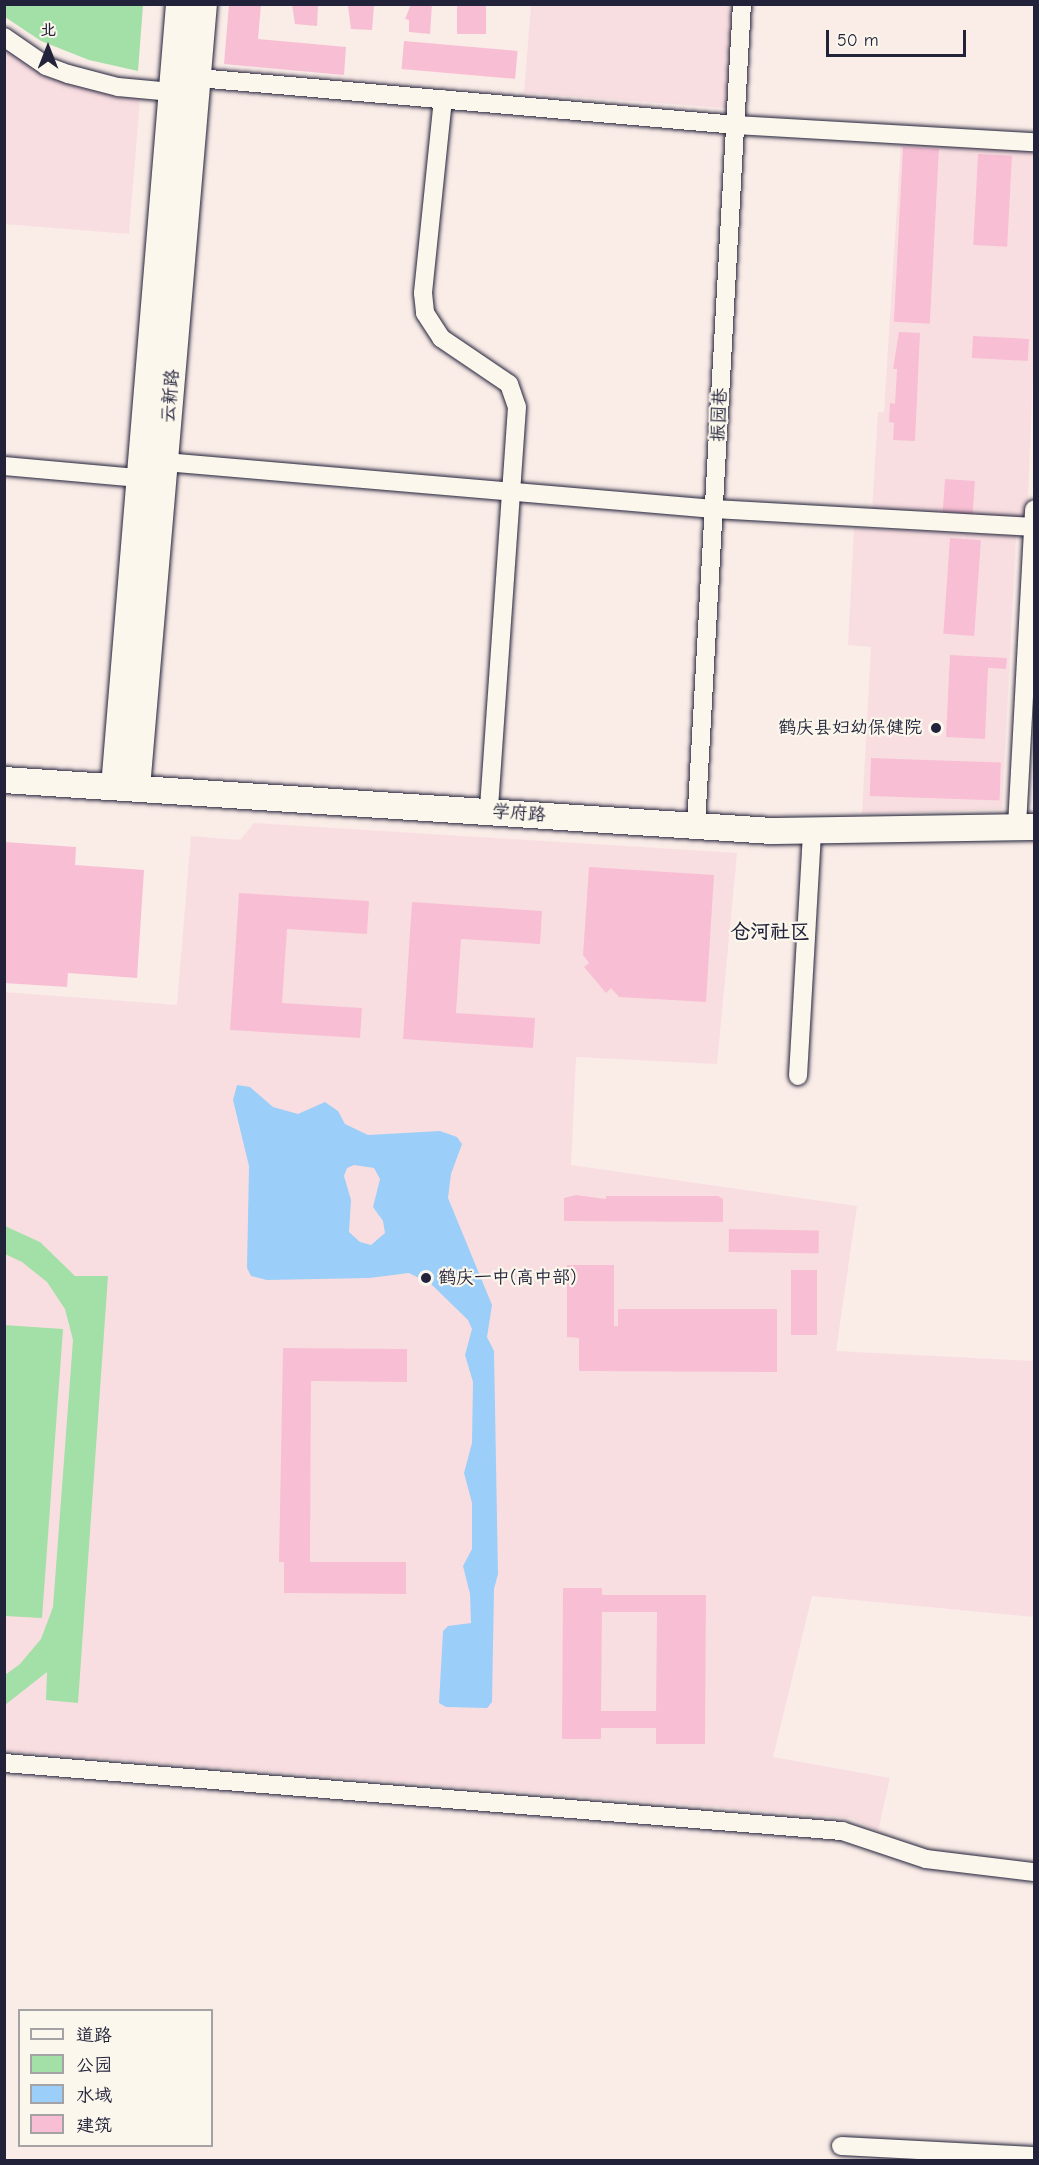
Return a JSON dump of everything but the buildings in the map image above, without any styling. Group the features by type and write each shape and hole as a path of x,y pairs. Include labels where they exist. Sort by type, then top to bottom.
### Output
{"street":[{"name":"云新路","path":"125,787 140,478 179,4"},
{"name":"云新路","path":"125,787 165,462 204,4"},
{"name":"振园巷","path":"696,826 742,4"},
{"path":"6,42 46,66 68,74 118,87 172,92"},
{"path":"198,78 736,125 1035,142"},
{"path":"443,99 423,303 429,323 441,338 509,384 515,396 517,418 489,812"},
{"path":"165,462 714,509 1034,518 1026,826"},
{"path":"4,466 140,478"},
{"name":"学府路","path":"4,780 696,826 812,831 1026,826"},
{"path":"798,1076 812,831"},
{"path":"4,1763 842,1832 926,1858 1035,1872"},
{"path":"841,2146 1032,2157"}],"shaded area":[{"path":"531,5 733,5 727,108 524,93"},
{"path":"4,49 40,70 140,99 129,234 5,224"},
{"path":"901,142 1034,150 1034,348 1027,521 872,512 878,412 884,412"},
{"name":"鹤庆县妇幼保健院","path":"854,528 1016,536 1002,809 862,814 871,647 848,645"},
{"name":"鹤庆一中(高中部)","path":"254,823 737,853 717,1064 576,1057 571,1165 857,1206 836,1351 1034,1361 1034,1617 812,1596 773,1757 890,1778 878,1831 851,1818 5,1751 4,992 177,1005 191,836 240,840"}],"green space":[{"path":"5,4 143,5 138,71 89,60 41,41 5,17"},
{"path":"5,1226 40,1242 75,1276 108,1276 78,1703 46,1700 47,1672 5,1705 5,1675 20,1664 41,1639 53,1607 73,1340 65,1309 47,1282 22,1262 5,1254"},
{"path":"4,1325 63,1329 42,1618 5,1616"}],"water":[{"path":"237,1085 250,1087 273,1107 298,1114 325,1102 338,1111 345,1124 368,1135 440,1131 457,1137 462,1144 451,1174 448,1198 492,1305 487,1337 494,1351 498,1574 494,1589 492,1702 487,1708 446,1707 439,1703 443,1631 448,1626 471,1623 470,1594 463,1566 472,1549 472,1503 464,1473 472,1443 473,1382 465,1355 472,1329 468,1320 431,1284 409,1273 369,1278 267,1280 251,1276 247,1268 249,1166 233,1100","holes":["354,1165 374,1168 380,1179 373,1207 383,1221 385,1233 371,1245 360,1242 349,1232 351,1200 344,1176 347,1168"]}],"place":[{"name":"鹤庆县妇幼保健院","path":"936,728"},
{"name":"鹤庆一中(高中部)","path":"426,1278"}],"district":[{"name":"仓河社区","path":"770,931"}]}
